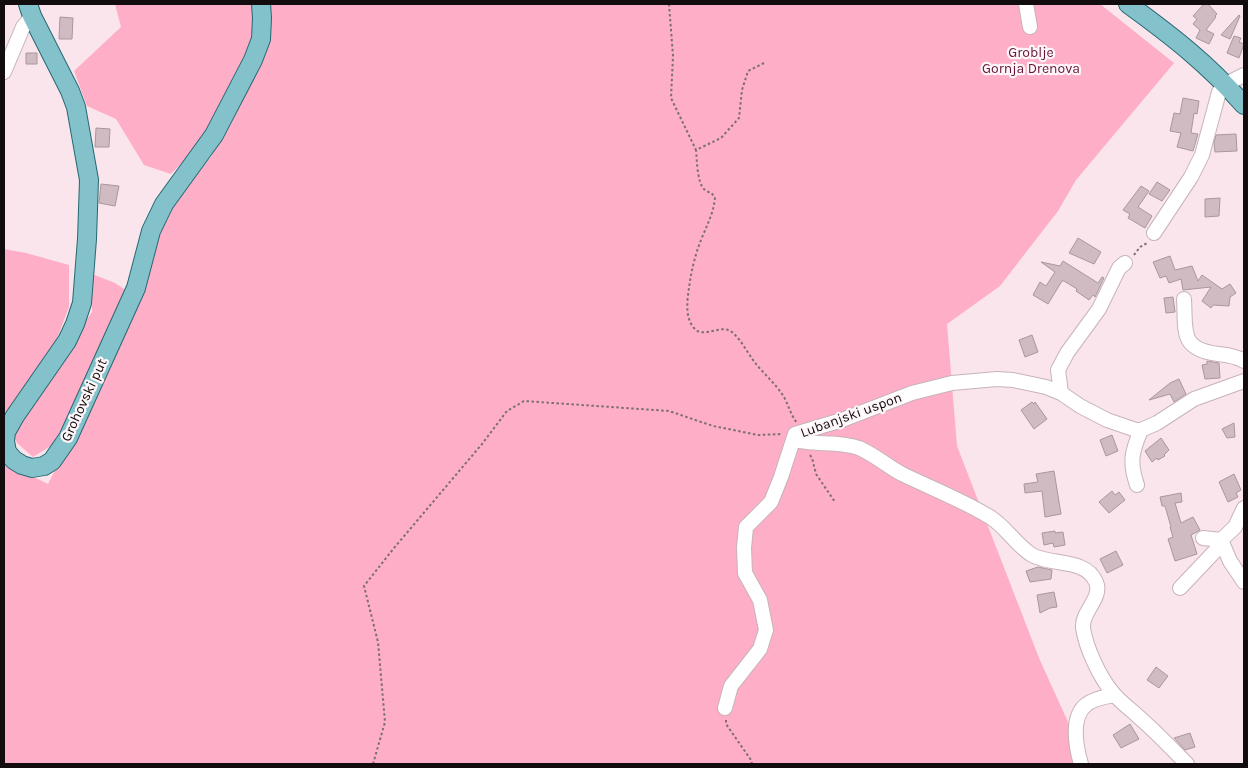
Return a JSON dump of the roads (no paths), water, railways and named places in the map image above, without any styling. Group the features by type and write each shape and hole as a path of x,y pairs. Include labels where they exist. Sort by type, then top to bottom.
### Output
{"main road":[{"name":"Grohovski put","path":"30,10 76,107 89,180 87,239 80,310 67,341 6,432 7,452 14,460 32,468 44,466 52,461 68,438 136,288 157,215 214,135 253,60 261,39 262,18 260,4"},
{"path":"1128,4 1194,54 1226,84 1244,105"}],"street":[{"path":"1026,4 1030,27"},
{"name":"Grohovski put","path":"4,72 30,10"},
{"path":"1154,233 1192,177 1202,156 1219,92 1226,84 1244,75"},
{"path":"1061,393 1058,370 1067,352 1099,309 1119,268 1125,263"},
{"path":"1184,299 1185,328 1192,345 1199,350 1231,356 1244,361"},
{"name":"Lubanjski uspon","path":"799,435 912,393 952,383 996,379 1013,380 1046,387 1061,393 1080,406 1107,420 1136,430 1142,430"},
{"path":"1137,485 1132,471 1132,456 1142,430 1157,423 1194,399 1244,381"},
{"path":"725,708 731,686 760,649 766,630 760,600 746,573 744,548 746,527 771,502 799,435"},
{"name":"Lubanjski uspon","path":"799,435 812,443 847,445 859,448 899,473 941,491 988,516 1002,525 1017,542 1037,557 1086,570 1097,583 1097,591 1085,616 1083,630 1102,678 1114,695"},
{"path":"1180,588 1218,548 1221,540 1235,527 1244,508"},
{"path":"1203,538 1221,540"},
{"path":"1221,540 1230,561 1244,582"},
{"path":"1081,764 1076,733 1080,712 1086,704 1098,698 1114,695 1187,764"}],"park label":[{"name":"Groblje Gornja Drenova","path":"1031,60"}]}
